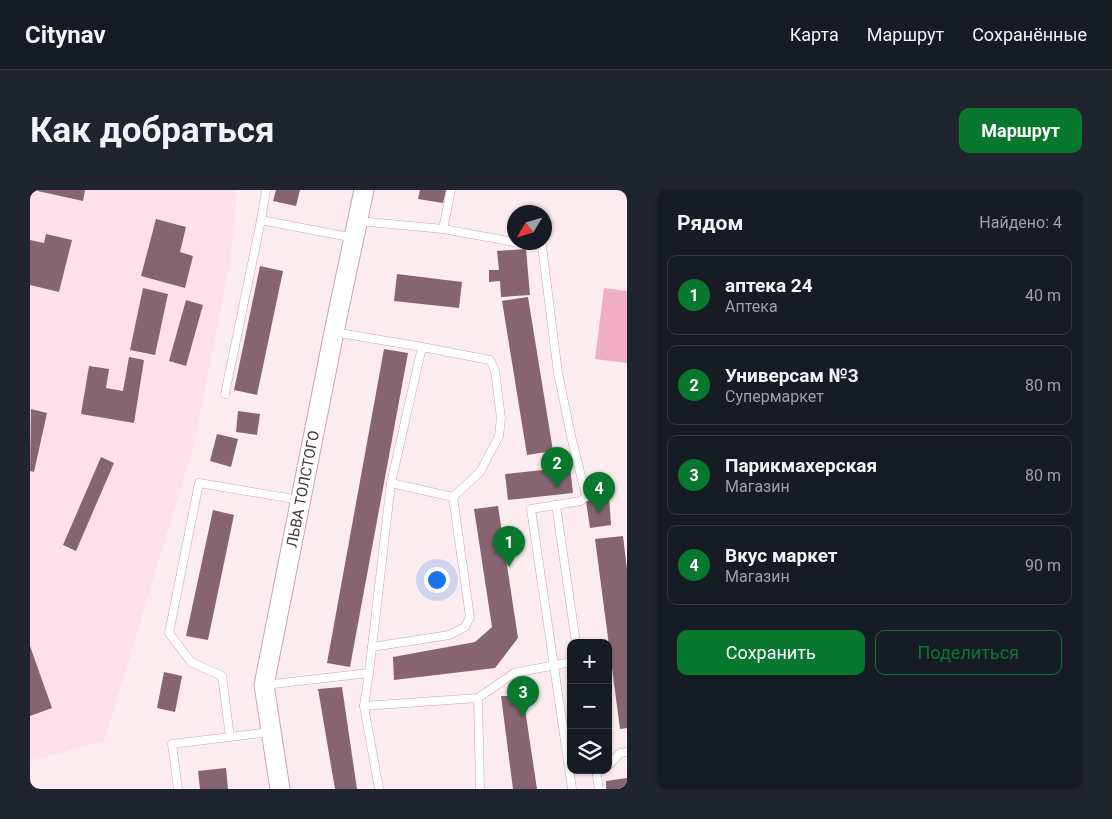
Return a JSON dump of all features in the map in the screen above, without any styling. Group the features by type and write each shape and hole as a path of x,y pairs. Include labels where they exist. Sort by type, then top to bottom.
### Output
{"street":[{"name":"ЛЬВА ТОЛСТОГО","path":"280,789 264,685 364,190"}],"lane":[{"path":"225,394 266,190"},
{"path":"443,229 451,190"},
{"path":"261,220 356,229 443,229 507,241"},
{"path":"543,250 558,373 570,436 586,496 581,501 531,509 572,789"},
{"path":"334,332 490,360 495,371 501,418 499,436 480,472 453,497"},
{"path":"379,789 364,706 391,483 422,347"},
{"path":"230,737 222,676 191,662 168,633 199,483 300,500"},
{"path":"391,483 453,497"},
{"path":"372,647 449,635 465,627 470,617 453,497"},
{"path":"556,505 575,639"},
{"path":"364,706 478,698 514,673 567,663"},
{"path":"264,685 369,673"},
{"path":"478,698 480,789"},
{"path":"178,789 172,744 271,732"},
{"path":"612,762 620,753 627,752"},
{"path":"597,774 599,789"}],"shaded area":[{"path":"30,190 237,190 231,256 194,444 104,741 30,761"},
{"path":"604,288 627,291 627,363 595,359"}],"building":[{"path":"33,190 85,190 83,201"},
{"path":"276,190 300,190 296,206 273,201"},
{"path":"420,190 446,190 443,203 418,199"},
{"path":"156,219 186,227 180,252 193,256 185,288 141,276"},
{"path":"46,234 72,240 59,292 30,285 30,240 44,243"},
{"path":"526,250 530,295 501,297 500,281 489,282 489,270 499,270 497,251"},
{"path":"260,266 283,271 257,395 234,390"},
{"path":"397,274 462,282 459,308 394,301"},
{"path":"143,288 168,294 155,355 130,350"},
{"path":"528,297 553,451 527,455 502,301"},
{"path":"186,300 203,305 186,366 169,361"},
{"path":"384,349 408,353 350,667 327,663"},
{"path":"129,357 144,360 134,423 81,414 89,366 109,369 106,388 123,391"},
{"path":"31,409 47,413 34,472 30,471"},
{"path":"238,411 260,414 257,435 236,432"},
{"path":"217,434 238,439 231,467 210,461"},
{"path":"101,457 114,463 76,551 63,545"},
{"path":"570,467 573,493 508,500 505,474"},
{"path":"609,496 611,525 590,528 586,501"},
{"path":"498,506 518,638 495,668 394,680 393,657 475,642 492,627 474,509"},
{"path":"213,510 234,515 208,640 186,636"},
{"path":"623,536 627,569 627,728 620,729 612,668 612,639 608,639 595,539"},
{"path":"30,646 52,708 30,716"},
{"path":"164,672 182,676 175,712 157,708"},
{"path":"342,687 357,789 335,789 318,689"},
{"path":"501,696 523,696 537,789 513,789"},
{"path":"226,768 228,789 200,789 198,771"},
{"path":"627,778 627,789 606,789 606,781"}],"place":[{"name":"Универсам №3","path":"557,488"},
{"name":"Вкус маркет","path":"599,513"},
{"name":"аптека 24","path":"509,567"},
{"name":"Парикмахерская","path":"523,717"}]}
